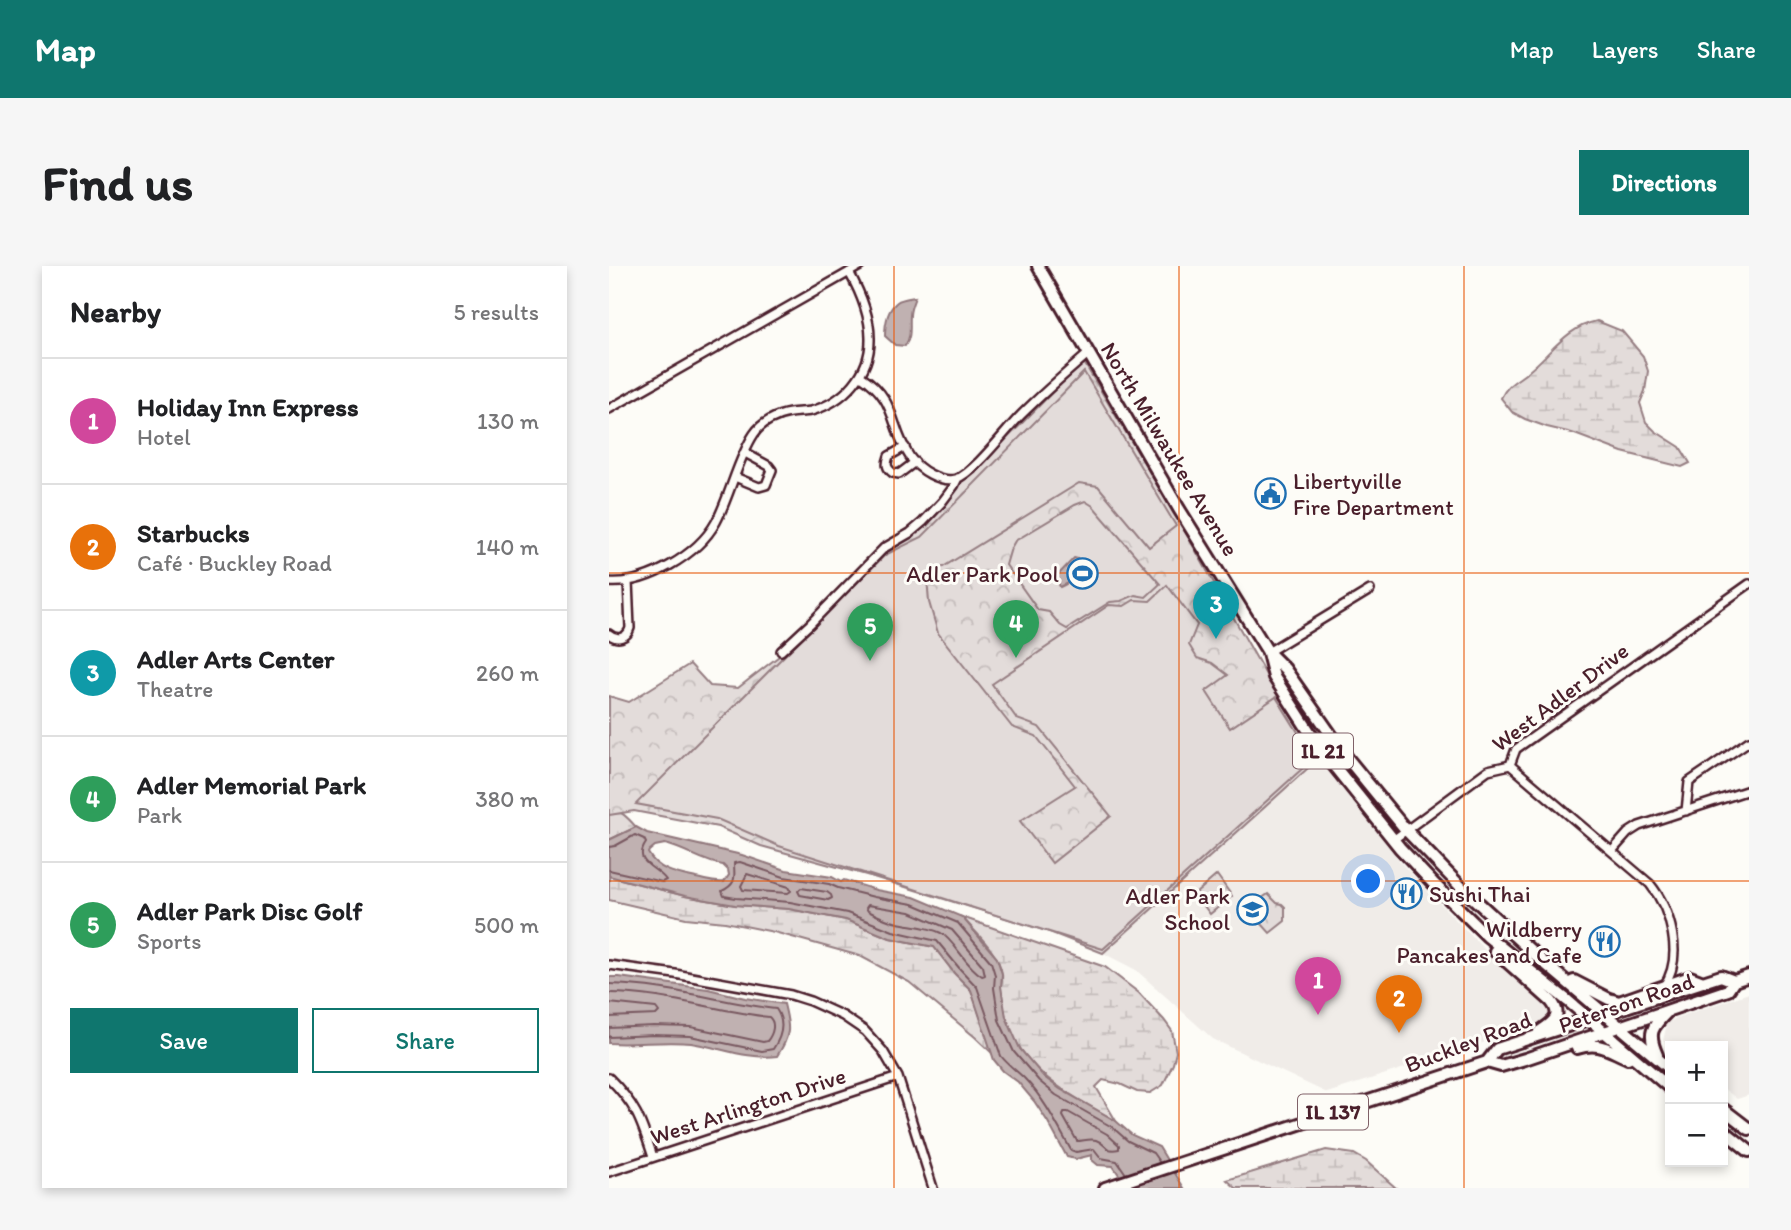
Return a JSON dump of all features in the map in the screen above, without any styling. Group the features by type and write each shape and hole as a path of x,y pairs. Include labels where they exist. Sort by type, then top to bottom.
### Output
{"main road":[{"name":"North Milwaukee Avenue","path":"1038,266 1179,509 1268,652 1285,669 1348,759 1406,830 1461,887 1568,983 1665,1064"},
{"name":"North Milwaukee Avenue","path":"1268,652 1274,677 1314,739 1393,840 1487,936 1665,1084"},
{"path":"1487,936 1496,952 1556,1007 1557,1014 1552,1023 1524,1040"},
{"name":"Peterson Road","path":"1607,1014 1721,976 1734,981"},
{"name":"Peterson Road","path":"1486,1062 1501,1066 1525,1059 1728,990 1734,981 1749,976"},
{"path":"1568,983 1574,981 1619,1002 1690,977 1703,982"},
{"path":"1658,1058 1652,1045 1651,1033 1654,1025 1669,1010"},
{"name":"Buckley Road","path":"1110,1186 1486,1062 1497,1049 1607,1014"},
{"path":"1525,1059 1535,1062 1593,1044 1603,1046 1642,1065"},
{"path":"1728,1113 1749,1129"},
{"path":"1728,1134 1749,1151"}],"street":[{"path":"609,409 860,266"},
{"path":"609,582 648,576 663,570 693,549 715,524 754,434 767,421 831,403 841,397 861,376 868,357 870,337 863,303 849,272"},
{"path":"861,376 883,395 893,413 905,447 919,468 936,477 951,480 964,475 976,464 1019,417 1089,353"},
{"path":"905,447 889,456 886,463 888,469 899,474 915,462"},
{"path":"735,477 759,487 766,485 770,478 772,470 769,466 745,453"},
{"path":"781,651 884,548 911,533 923,522 942,502 957,478"},
{"path":"609,634 621,638 630,628 628,580"},
{"name":"West Adler Drive","path":"1393,840 1488,770 1510,765 1516,749 1749,584"},
{"path":"1268,652 1370,590"},
{"path":"1686,811 1689,782 1749,741"},
{"path":"1510,765 1650,884 1658,894 1674,941 1674,965 1664,986"},
{"path":"1612,851 1628,833 1639,826 1749,790"},
{"path":"609,965 762,989 810,1001 843,1016 865,1031 883,1051 898,1077 933,1188"},
{"path":"1674,965 1688,978"},
{"name":"West Arlington Drive","path":"609,1172 898,1077"},
{"path":"609,1078 625,1093 641,1119 653,1157"}],"shaded area":[{"path":"1318,759 1403,865 1483,948 1547,1003 1550,1012 1544,1023 1327,1093 1213,1039 1136,970 1103,953"},
{"path":"1749,993 1749,1095 1737,1099 1728,1092 1728,1041 1663,1041 1667,1023"}],"green space":[{"path":"1597,321 1622,331 1643,356 1648,371 1640,403 1646,422 1680,447 1690,463 1682,467 1622,452 1572,433 1547,427 1512,412 1501,398 1510,386 1568,335"},
{"path":"1083,361 1179,521 1270,682 1318,759 1103,953 996,915 761,846 718,827 634,811 609,815 609,696 629,702 690,664 710,686 738,688 783,653 884,549 910,536 954,488 981,465"},
{"path":"1084,372 1176,526 1149,547 1098,486 1079,483 927,577 929,602 938,633 1012,727 1036,736 1075,786 1020,821 1052,863 1111,816 1039,727 1017,719 992,684 1109,605 1124,606 1134,600 1150,601 1167,585 1197,625 1189,645 1197,658 1212,663 1228,675 1206,691 1230,728 1276,697 1314,758 1103,949 779,846 717,819 636,804 885,555 922,537"},
{"name":"Adler Park Pool","path":"1085,501 1093,506 1160,584 1146,597 1135,595 1110,602 1067,629 1049,612 1038,610 1006,565 1015,541"},
{"path":"609,809 621,813 636,827 609,840"},
{"path":"1217,875 1232,896 1210,914 1195,894"},
{"path":"609,876 685,896 735,905 789,909 846,920 890,938 934,947 971,990 993,1054 909,982 860,956 774,932 725,922 686,918 609,900"},
{"path":"1268,894 1285,907 1285,921 1270,933 1253,914 1259,909 1255,903"},
{"path":"962,917 1105,967 1139,993 1172,1031 1176,1052 1163,1085 1150,1093 1137,1092 1103,1080 1096,1087 1116,1121 1050,1080 1023,1053 1013,1036 1003,1005 1002,975 997,959"},
{"path":"1326,1150 1354,1154 1366,1161 1396,1188 1236,1188 1227,1180"}],"water":[{"path":"915,297 907,342 905,346 895,345 885,336 889,313 897,302"},
{"name":"Adler Park Pool","path":"1074,558 1085,561 1083,566 1072,580 1060,587 1056,577"},
{"path":"636,827 647,833 742,855 786,870 832,877 841,882 844,880 876,890 914,897 962,917 997,958 1002,974 1001,987 1006,1017 1020,1049 1044,1077 1060,1089 1116,1121 1132,1135 1159,1147 1184,1188 1128,1188 1113,1166 1098,1165 1092,1160 1092,1155 1076,1159 1067,1157 1034,1101 994,1060 971,990 934,947 890,938 846,920 789,909 735,905 685,896 609,876 609,840","holes":["655,846 673,846 723,865 729,875 724,882 682,875 663,868 648,853"]},
{"path":"609,977 708,989 784,1004 787,1037 777,1056 766,1057 691,1043 609,1043"}],"place":[{"name":"Libertyville Fire Department","path":"1270,494"},
{"name":"Adler Park Pool","path":"1082,574"},
{"name":"Adler Arts Center","path":"1216,639"},
{"name":"Adler Memorial Park","path":"1016,658"},
{"name":"Adler Park Disc Golf","path":"870,661"},
{"name":"Sushi Thai","path":"1406,894"},
{"name":"Adler Park School","path":"1253,909"},
{"name":"Wildberry Pancakes and Cafe","path":"1605,942"},
{"name":"Holiday Inn Express","path":"1318,1015"},
{"name":"Starbucks","path":"1399,1033"}]}
